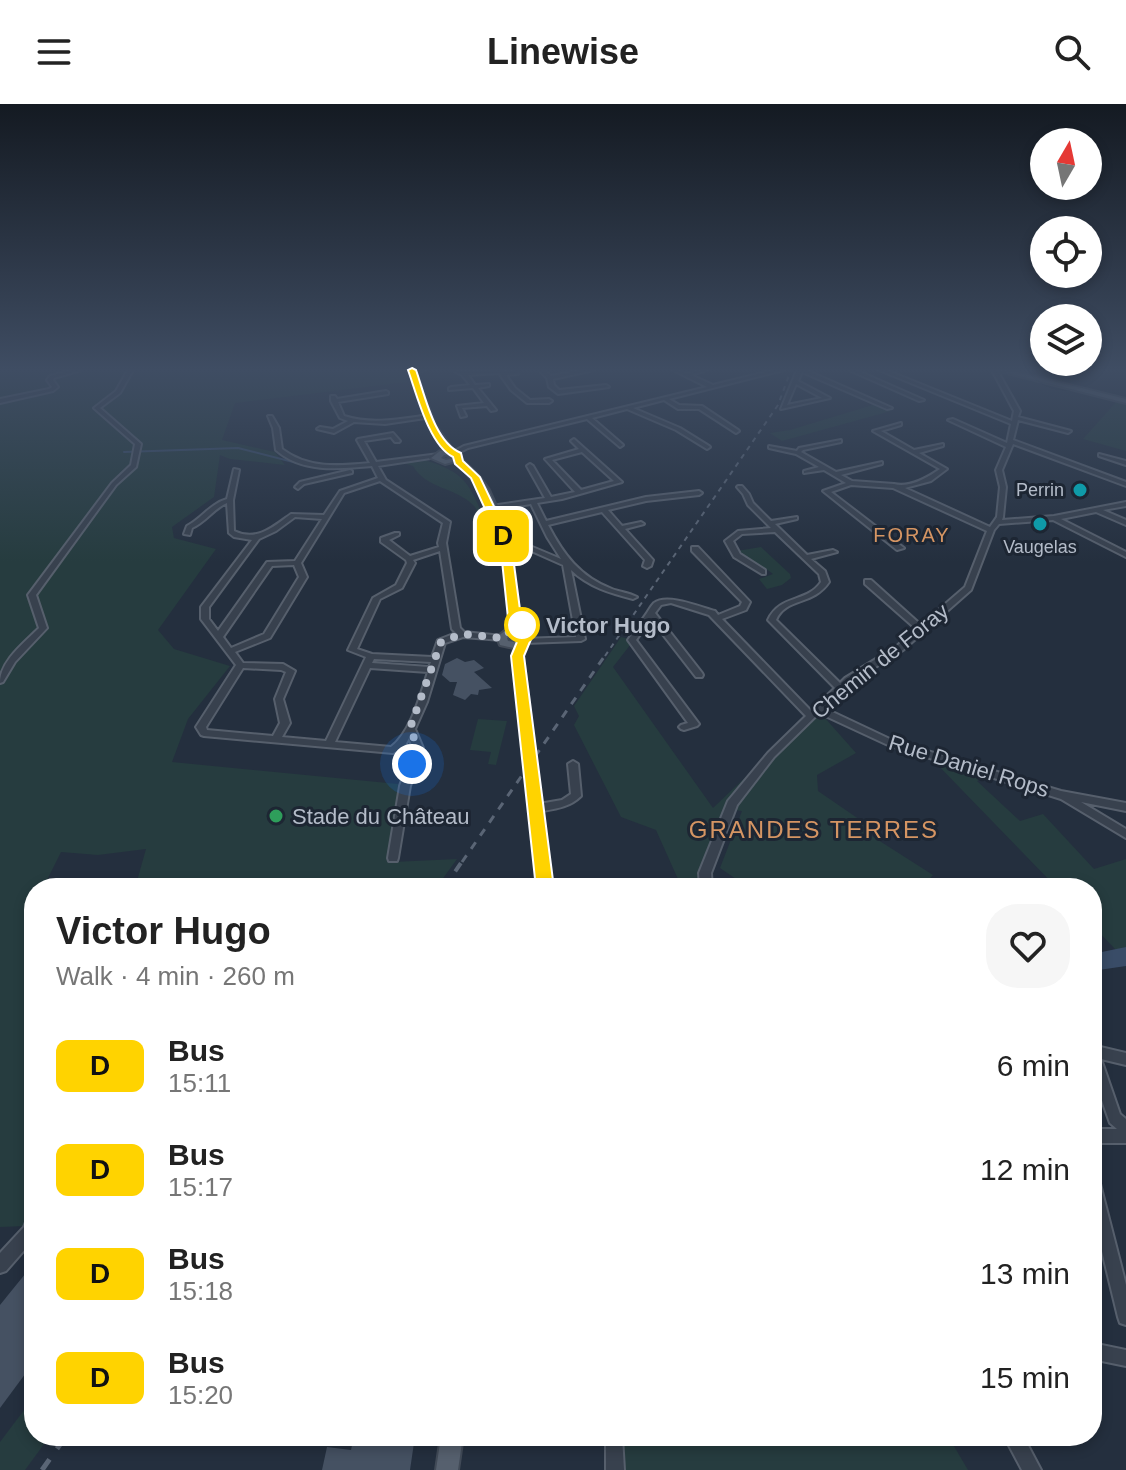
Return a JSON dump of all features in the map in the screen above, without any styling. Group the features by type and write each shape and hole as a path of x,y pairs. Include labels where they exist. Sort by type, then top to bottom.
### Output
{"main road":[{"path":"440,434 463,467 475,477 504,537 519,644 544,878"},
{"path":"437,456 452,452"},
{"path":"437,456 452,452"},
{"path":"514,618 504,643 519,644"},
{"path":"447,1470 451,1446"}],"street":[{"path":"0,680 12,661 43,628 32,595 114,484 134,466 138,451 134,439 128,434"},
{"path":"277,434 279,450 287,457 331,467 374,465"},
{"path":"452,452 526,434"},
{"path":"607,434 620,445"},
{"path":"686,434 707,447"},
{"path":"881,434 944,471 929,480 899,488 851,483 826,491 900,548"},
{"path":"986,434 1126,484"},
{"path":"1012,434 999,470 1003,487 998,522 1054,518 1126,504"},
{"path":"397,441 393,435 360,440 381,479 447,522 443,548 452,615 462,634"},
{"path":"491,508 549,499 619,482 574,441"},
{"path":"798,453 839,441"},
{"path":"914,452 941,445"},
{"path":"771,447 798,453 851,483"},
{"path":"579,492 548,459 583,450"},
{"path":"1101,455 1126,463"},
{"path":"298,487 302,483 374,465 437,456"},
{"path":"836,474 880,463"},
{"path":"530,466 549,499"},
{"path":"806,472 825,468"},
{"path":"236,470 230,500 231,532 236,536 257,538 271,533 293,515 327,517"},
{"path":"297,563 345,490 381,479"},
{"path":"740,487 750,504 822,573 823,587 808,597 781,607 772,620 840,688"},
{"path":"899,488 951,516 991,530"},
{"path":"544,524 646,499 699,493"},
{"path":"188,534 189,527 200,523 213,505 230,500"},
{"path":"519,644 581,639 566,564 533,502"},
{"path":"603,509 649,560 647,566"},
{"path":"1097,510 1126,523"},
{"path":"762,572 737,555 729,541 740,532 774,526 795,518"},
{"path":"1054,518 1126,555"},
{"name":"Chemin de Foray","path":"705,878 732,804 771,755 854,676 900,648 968,588 991,530 998,522"},
{"path":"620,528 641,524"},
{"path":"397,534 384,540 411,563 402,583 377,598 353,647 354,652 369,661 434,665"},
{"path":"504,537 566,564 607,592 633,597"},
{"path":"240,665 205,619 203,611 257,538"},
{"path":"409,559 443,548"},
{"path":"695,549 746,602 743,608 717,618"},
{"path":"808,557 833,552"},
{"path":"219,636 270,564 297,563"},
{"path":"230,651 270,632 303,577 297,563"},
{"path":"868,582 921,629"},
{"path":"684,727 694,724 632,640 655,604 671,601 717,618 814,713"},
{"path":"650,612 699,675"},
{"path":"240,665 201,731 393,750 402,745 410,728 452,615"},
{"path":"441,642 462,634 506,635"},
{"path":"329,745 369,661"},
{"path":"240,665 283,667 291,671 279,699 285,723 276,740"},
{"name":"Rue Daniel Rops","path":"814,713 891,743 1061,795 1126,807"},
{"path":"393,858 405,786 418,748 410,728"},
{"path":"537,808 565,803 576,796 573,764"},
{"path":"1061,795 1126,834"},
{"path":"1102,1054 1126,1059"},
{"path":"1102,1081 1115,1118 1126,1128"},
{"path":"1102,1136 1126,1136"},
{"path":"1102,1220 1126,1317"},
{"path":"0,1265 24,1239"},
{"path":"1102,1353 1126,1358"},
{"path":"614,1446 615,1470"},
{"path":"1019,1446 1032,1470"}],"green space":[{"path":"0,434 224,434 222,440 275,452 285,465 230,459 220,455 214,497 172,527 174,538 216,549 158,630 174,649 230,666 188,719 172,762 398,784 393,862 457,859 443,878 138,878 146,849 98,855 61,852 48,878 24,878 24,1226 0,1227"},
{"path":"771,434 808,434 782,441"},
{"path":"1088,434 1126,434 1126,451 1083,439"},
{"path":"421,459 447,468 463,480 475,497 485,522 482,523 476,508 466,499 433,484 413,466 404,463"},
{"path":"761,547 790,574 791,578 782,585 767,589 759,579 773,574 765,568 753,566 737,551"},
{"path":"621,637 634,640 613,667 713,808 817,709 856,753 817,775 818,791 869,826 864,831 933,875 930,878 734,878 720,868 742,811 726,809 701,878 678,878 656,830 621,817 574,725 579,716 574,706"},
{"path":"478,719 507,721 496,765 488,764 491,752 470,750"},
{"path":"931,758 992,774 977,781 1020,821 1043,814 1094,869 1126,859 1126,947 1116,950 1102,935 1102,878 1047,878"},
{"path":"24,1410 24,1446 43,1446 25,1470 0,1470 0,1442"},
{"path":"620,1446 954,1446 968,1470 621,1470"}],"water":[{"path":"1126,947 1126,966 1102,970 1102,952"}],"building":[{"path":"457,658 465,662 474,660 484,668 474,672 492,688 479,690 478,695 471,694 465,700 453,695 457,682 450,682 442,675 445,664"},
{"path":"24,1275 24,1376 0,1408 0,1305"},
{"path":"352,1446 414,1446 410,1470 322,1470 327,1447 351,1450"}],"waterway":[{"path":"124,452 238,448 297,463"}],"railway":[{"path":"605,656 758,434"},
{"path":"462,862 606,654"},
{"path":"451,878 463,860"},
{"path":"42,1470 59,1446"}],"bus line":[{"name":"D","path":"439,434 484,491 506,542 514,618 524,628 526,637 520,644 518,656 544,878"}],"place":[{"name":"Perrin","path":"1080,490"},
{"name":"Vaugelas","path":"1040,524"},
{"name":"Victor Hugo","path":"522,625"},
{"name":"Stade du Château","path":"276,816"}],"district":[{"name":"FORAY","path":"912,535"},
{"name":"GRANDES TERRES","path":"814,829"}],"route":[{"path":"412,764 418,748 410,728 441,642 462,634 502,638 509,632 522,633 518,627 522,625"}]}
